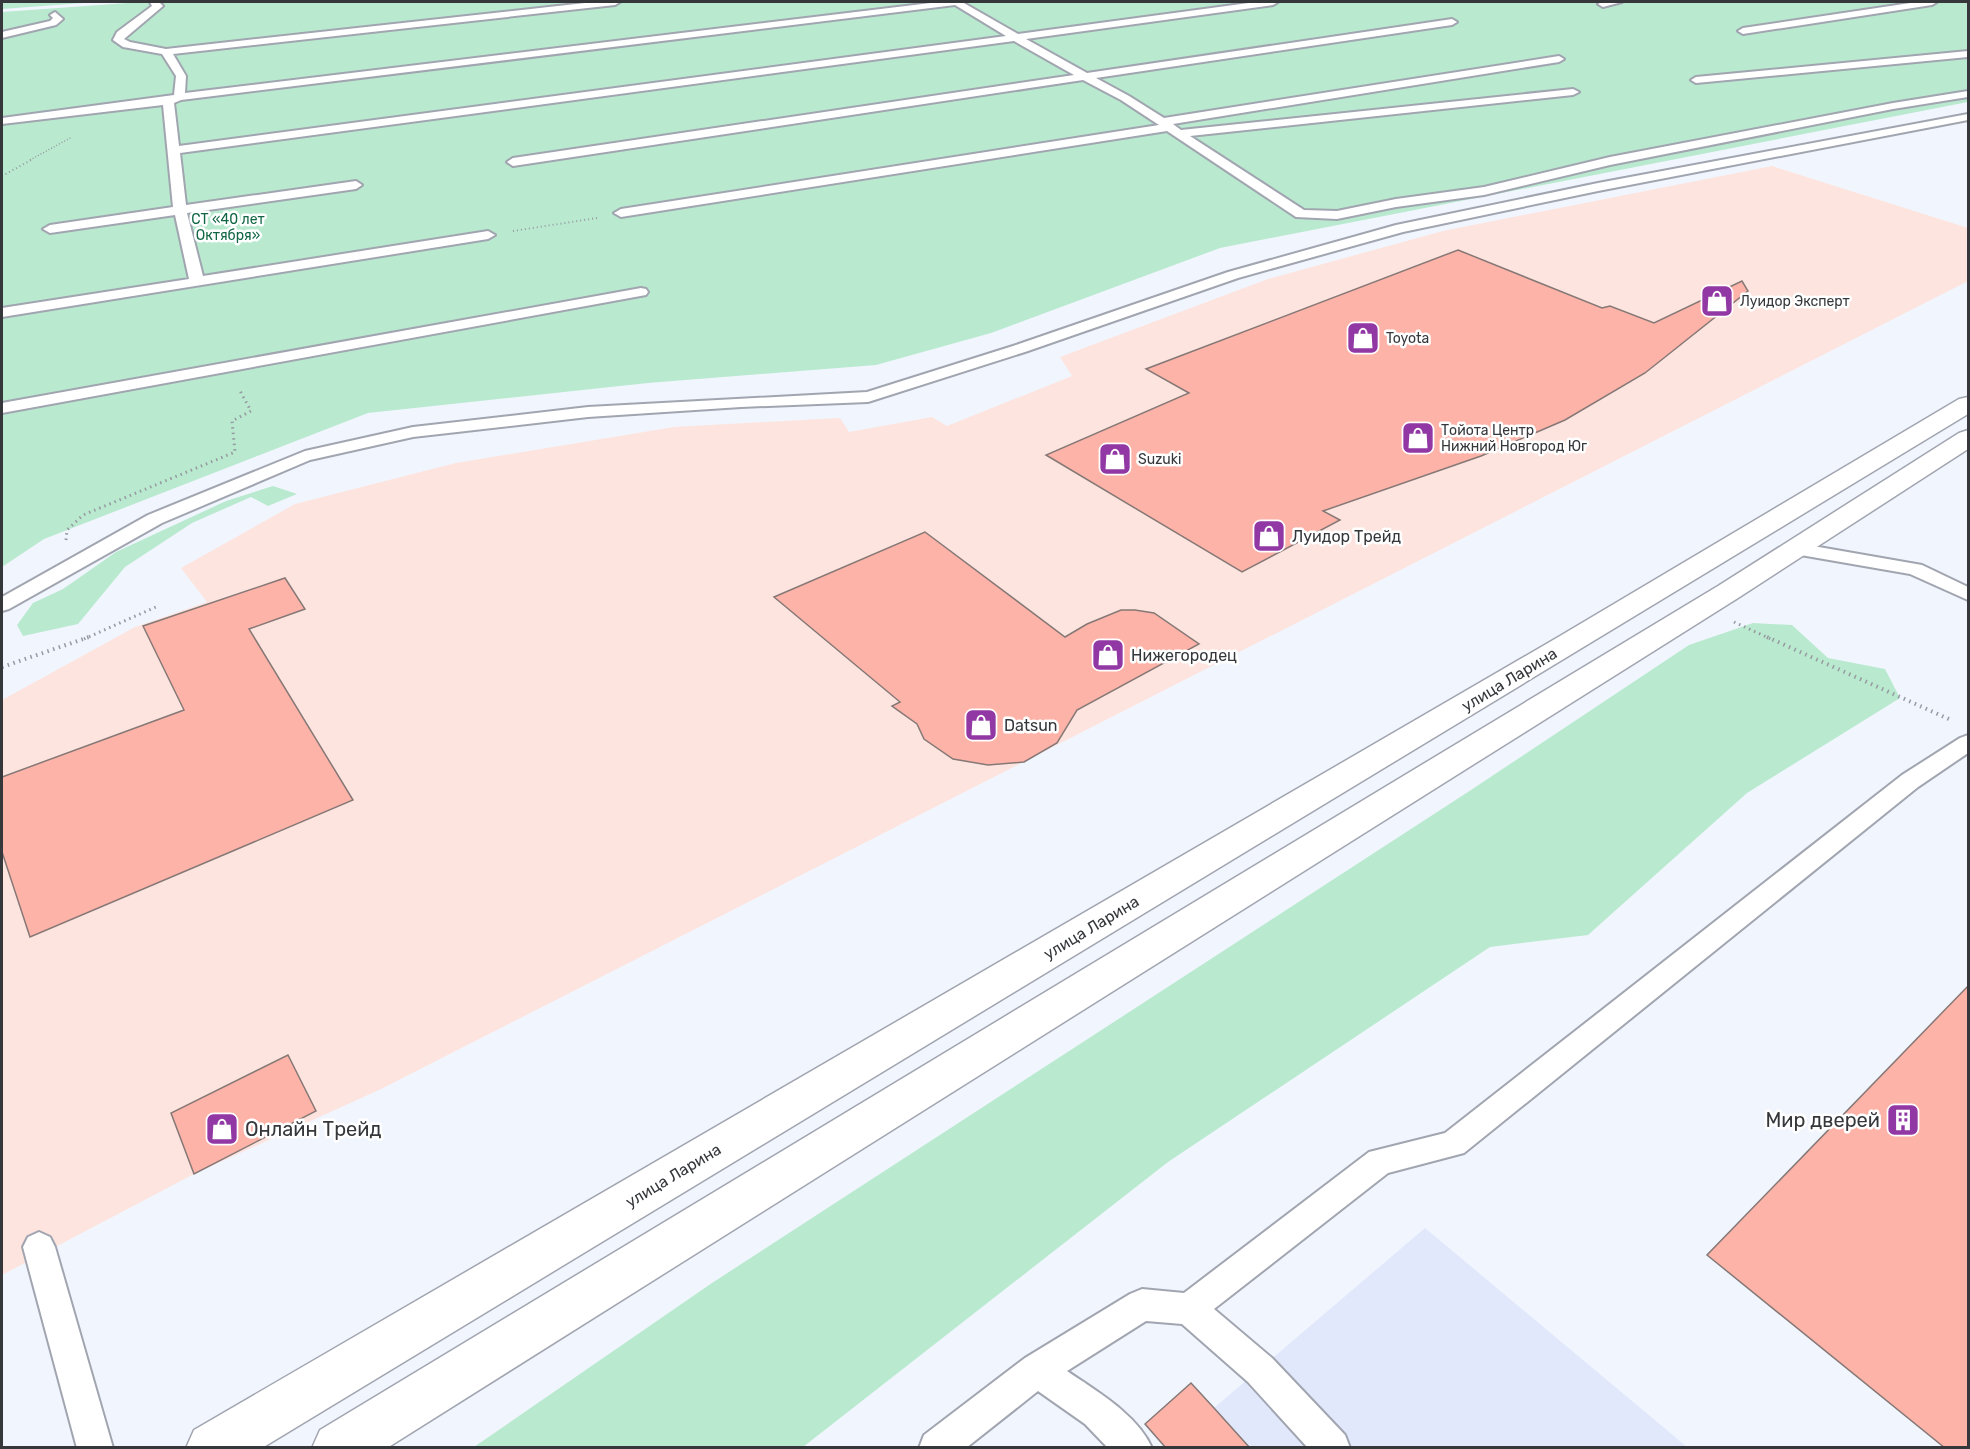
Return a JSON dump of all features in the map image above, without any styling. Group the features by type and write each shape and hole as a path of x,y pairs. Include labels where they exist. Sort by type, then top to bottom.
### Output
{"main road":[{"name":"улица Ларина","path":"212,1448 1622,613 1968,404"},
{"path":"338,1448 1703,607 1968,438"}],"lane":[{"path":"154,2 159,6 121,34 118,40 127,45 166,52 615,2"},
{"path":"2,121 957,2 1172,128 1301,214 1337,215 1396,203 1484,191 1610,161 1968,94"},
{"path":"173,150 1273,2"},
{"path":"1603,4 1617,2"},
{"path":"1743,31 1932,2"},
{"path":"2,35 53,22 58,19 55,15"},
{"path":"513,162 1198,62 1260,49 1452,22"},
{"path":"166,52 181,76 173,99 173,150 180,210 196,283"},
{"path":"1695,80 1968,54"},
{"path":"621,213 1172,128 1559,59"},
{"path":"1172,128 1574,93"},
{"path":"2,605 155,519 305,456 413,432 588,412 867,397 1019,349 1233,275 1401,228 1598,186 1968,117"},
{"path":"50,229 356,185"},
{"path":"2,313 488,235"},
{"path":"2,408 641,292"},
{"path":"1796,549 1915,569 1968,594"},
{"path":"1189,1309 1380,1162 1453,1144 1910,781 1964,733"},
{"path":"39,1248 95,1448"},
{"path":"937,1448 1036,1370 1142,1305 1189,1309 1260,1370 1332,1448"},
{"path":"1036,1370 1097,1412 1134,1448"}],"path":[{"path":"2,176 41,152 81,134"},
{"path":"526,229 579,221"},
{"path":"63,571 67,530 83,515 235,452 232,421 251,411 227,367"},
{"path":"2,667 103,632 159,606"},
{"path":"1703,607 1964,733"}],"shaded area":[{"path":"1772,166 1968,228 1968,281 381,1089 194,1174 2,1275 2,700 135,627 207,602 181,568 295,504 456,463 674,427 840,418 849,432 932,417 947,426 1072,376 1060,357 1268,279 1443,231"},
{"path":"1425,1228 1687,1447 1166,1448 1145,1424 1191,1383 1214,1408"}],"green space":[{"path":"2,2 97,2 2,9"},
{"name":"СТ «40 лет Октября»","path":"141,2 1968,2 1968,102 1220,248 991,333 876,365 648,383 368,413 44,539 2,567 2,12"},
{"path":"273,486 297,494 268,506 251,497 192,523 125,567 78,624 23,636 17,625 33,603 63,589 116,552 226,501"},
{"path":"1753,623 1792,625 1828,658 1885,669 1900,698 1747,793 1588,935 1490,947 1168,1162 803,1447 474,1447 712,1283 1471,790 1689,645"}],"building":[{"path":"1458,250 1602,308 1610,306 1654,323 1742,281 1748,291 1645,373 1565,420 1481,456 1323,511 1340,520 1242,572 1046,455 1189,393 1146,369"},
{"path":"925,532 1065,637 1087,624 1121,610 1135,610 1154,613 1199,644 1077,710 1057,743 1024,762 988,765 953,759 924,739 917,724 892,706 900,702 774,597"},
{"path":"285,578 305,609 249,629 353,800 30,937 2,852 2,777 184,710 143,626"},
{"name":"Мир дверей","path":"1968,986 1968,1448 1945,1448 1707,1255"},
{"path":"288,1055 316,1111 194,1174 171,1113"},
{"path":"1191,1383 1250,1448 1166,1448 1145,1424"}],"place":[{"name":"Луидор Эксперт","path":"1717,301"},
{"name":"Toyota","path":"1363,338"},
{"name":"Тойота Центр Нижний Новгород Юг","path":"1418,438"},
{"name":"Suzuki","path":"1115,459"},
{"name":"Луидор Трейд","path":"1269,536"},
{"name":"Нижегородец","path":"1108,655"},
{"name":"Datsun","path":"981,725"},
{"name":"Мир дверей","path":"1903,1120"},
{"name":"Онлайн Трейд","path":"222,1129"}]}
